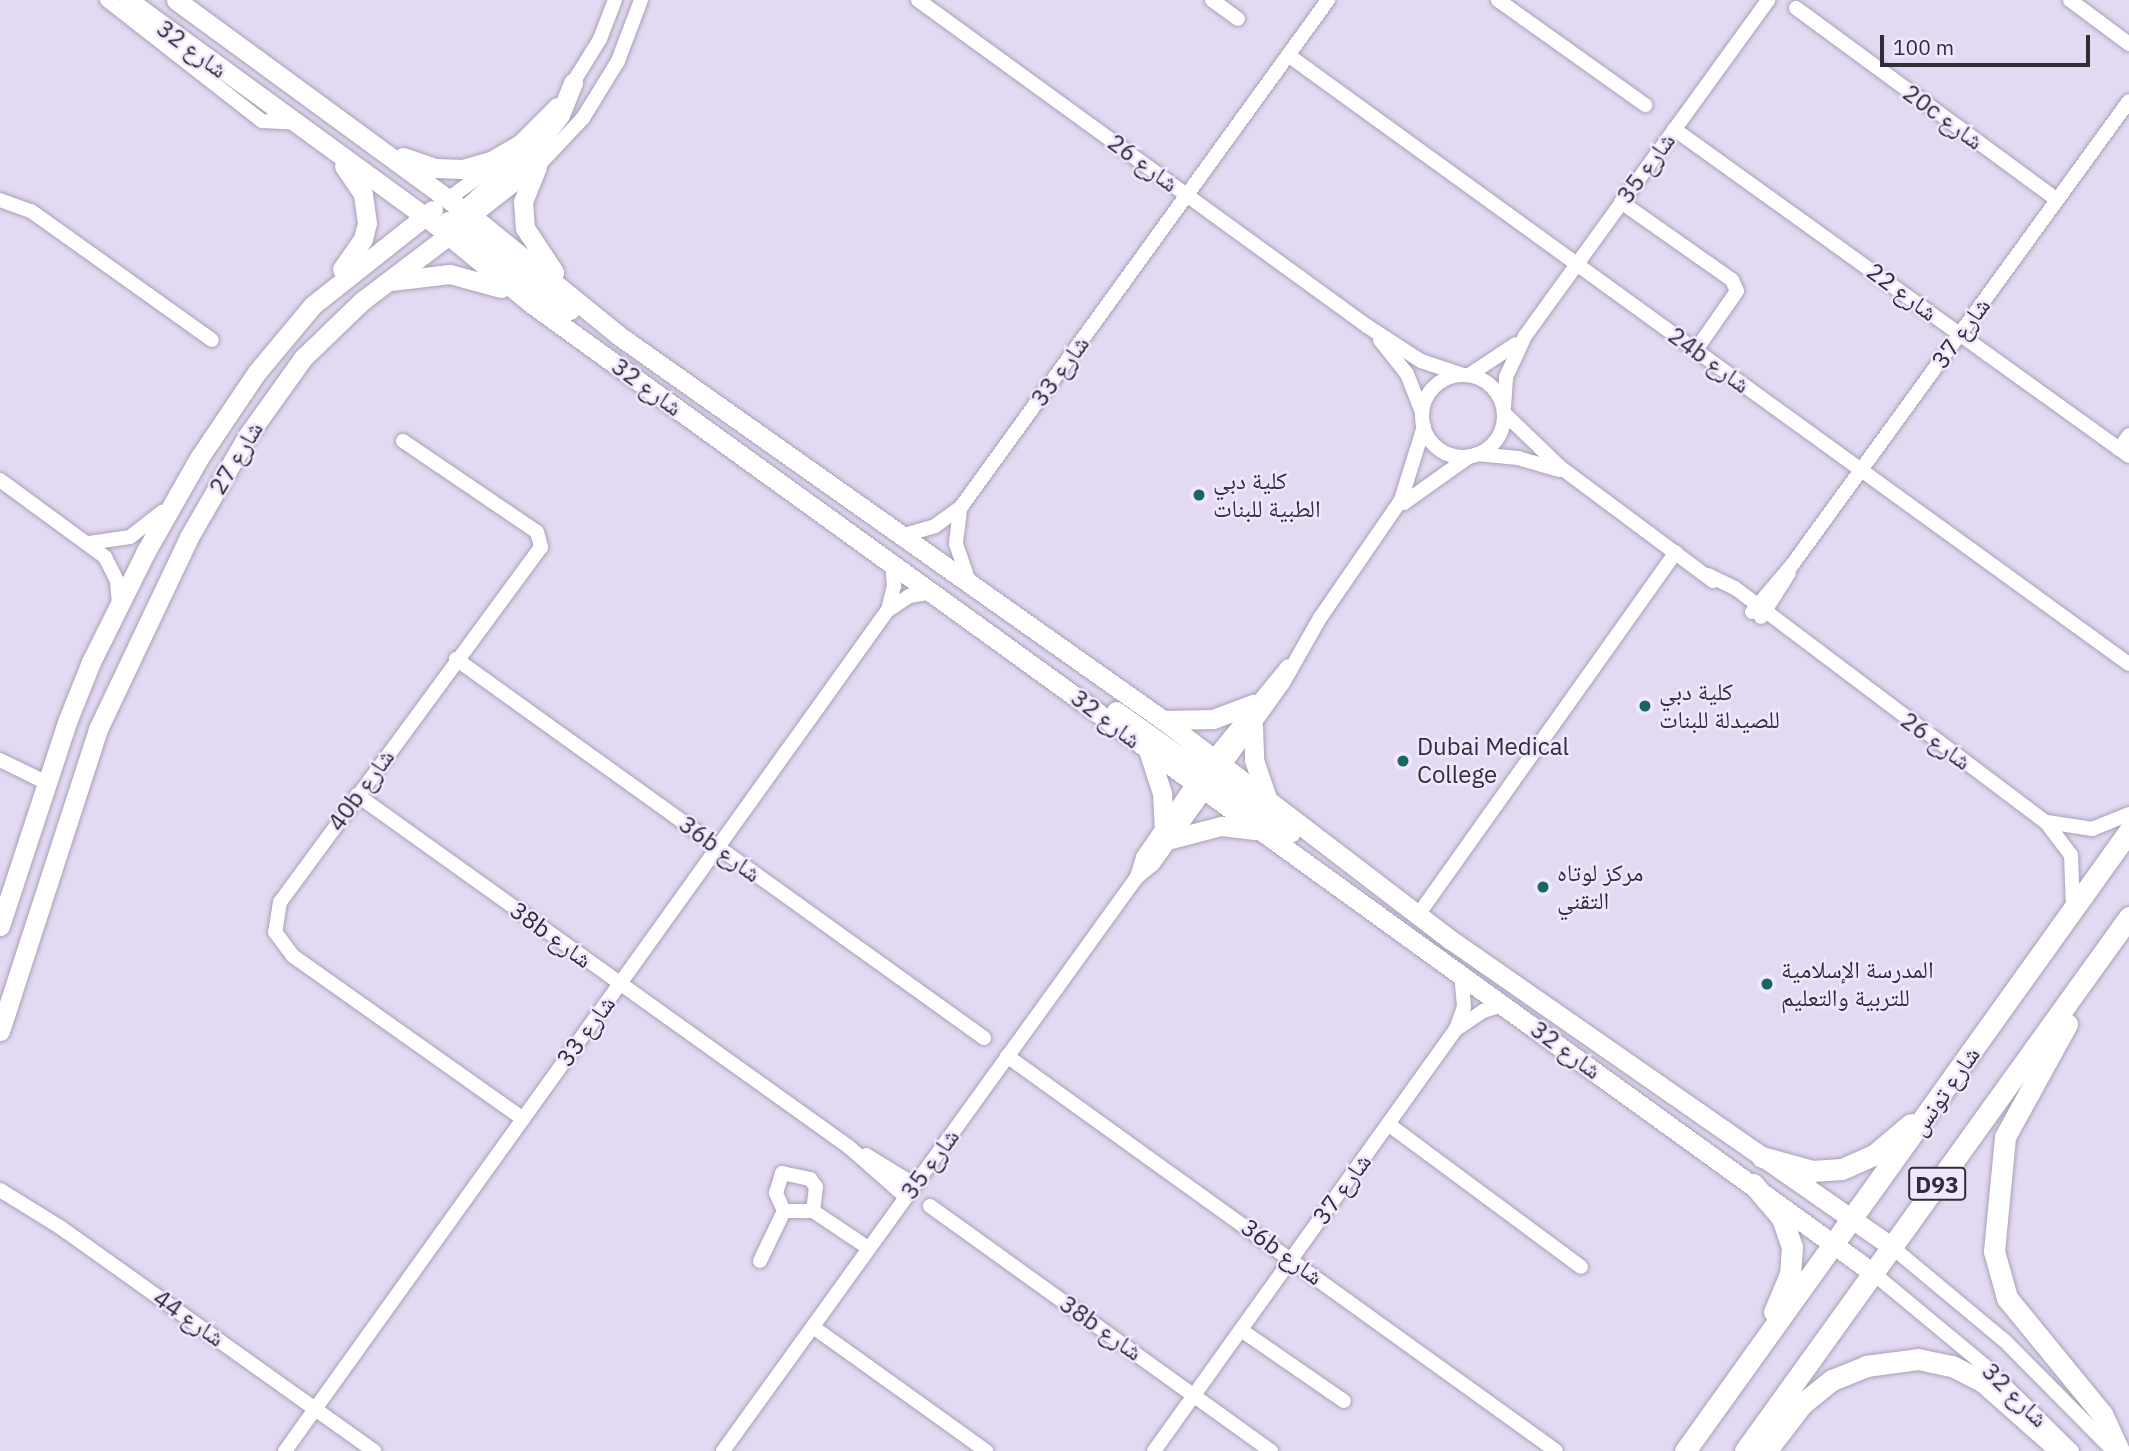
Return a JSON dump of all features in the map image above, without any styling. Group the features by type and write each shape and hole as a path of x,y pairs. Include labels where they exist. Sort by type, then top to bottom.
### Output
{"main road":[{"name":"شارع تونس","path":"1685,1451 1836,1245 2129,831"},
{"name":"شارع تونس","path":"1745,1451 2129,917"},
{"path":"2076,994 2064,1031 2005,1137 1994,1251 2007,1298 2102,1414 2119,1451"},
{"path":"1762,1157 1812,1171 1850,1166 1874,1155 1937,1101"},
{"path":"1753,1184 1783,1218 1793,1260 1786,1287 1754,1356"},
{"path":"1766,1451 1802,1404 1832,1380 1866,1366 1918,1359 1952,1366 1982,1381 2061,1451"}],"street":[{"path":"107,0 262,121 297,123 334,138 449,217 562,305 618,335"},
{"name":"شارع 32","path":"128,0 328,146 449,217 574,298 618,335 968,579 1163,720 1260,831 1873,1273 1944,1329 2072,1451"},
{"name":"شارع 32","path":"176,0 382,149 532,304 892,560 1149,752 1268,799 1418,915 1892,1247 2006,1340 2113,1451"},
{"name":"شارع 27","path":"0,1031 74,796 125,664 189,537 248,435 303,358 386,282 520,144 573,83 600,39 615,0"},
{"name":"شارع 27","path":"0,926 67,722 119,604 172,503 257,372 313,305 449,217 537,167 602,90 641,0"},
{"name":"شارع 26","path":"918,0 1367,326 1421,361 1466,375"},
{"path":"1212,0 1238,19"},
{"name":"شارع 33","path":"904,535 945,521 961,507 1158,234 1171,226 1217,154 1328,0"},
{"path":"1498,0 1645,105"},
{"name":"شارع 35","path":"1504,411 1506,377 1525,336 1768,0"},
{"path":"2070,0 2128,42"},
{"name":"20c شارع","path":"1796,8 2057,200"},
{"name":"24b شارع","path":"1288,55 2129,664"},
{"path":"303,358 317,330 338,305 449,217 546,134 566,105 573,83"},
{"name":"شارع 37","path":"1759,611 2129,101"},
{"name":"شارع 22","path":"1674,129 2124,453"},
{"path":"382,149 421,164 451,169 477,166 520,144"},
{"path":"313,305 356,252 367,223 363,194 328,146"},
{"path":"537,167 523,201 525,228 574,298"},
{"path":"0,200 31,211 212,340"},
{"path":"1621,202 1732,280 1737,291 1696,351"},
{"path":"386,282 433,274 473,276 532,304"},
{"name":"شارع 26","path":"1367,326 1407,374 1423,420"},
{"name":"شارع 35","path":"1466,375 1494,362 1525,336"},
{"path":"1466,375 1492,386 1504,411 1497,438 1474,455 1446,453 1423,420 1425,401 1440,382 1466,375"},
{"name":"شارع 26","path":"1504,411 1576,479 2046,821 2071,855 2073,912"},
{"name":"شارع 35","path":"723,1451 1137,877 1141,861 1168,833 1254,704 1292,663 1394,514 1413,472 1423,420"},
{"path":"2124,453 2129,435"},
{"name":"40b شارع","path":"402,441 541,538 539,551 456,659 280,902 274,922 278,942 523,1119"},
{"name":"شارع 26","path":"1474,455 1528,460 1576,479"},
{"name":"شارع 35","path":"1394,514 1429,481 1474,455"},
{"path":"0,480 89,542 114,573 119,604"},
{"path":"89,542 130,537 172,503"},
{"name":"شارع 33","path":"961,507 956,544 968,579"},
{"path":"1418,915 1676,552"},
{"name":"شارع 33","path":"285,1451 887,611 894,586 892,560"},
{"name":"شارع 33","path":"887,611 909,596 935,592"},
{"name":"36b شارع","path":"456,659 984,1038"},
{"name":"شارع 35","path":"1209,775 1253,726 1283,683 1292,663"},
{"path":"1074,695 1100,700 1344,872 1369,879"},
{"path":"1163,720 1213,719 1254,704"},
{"path":"1253,726 1254,760 1268,799"},
{"path":"1149,752 1160,786 1168,833 1221,826 1260,831"},
{"path":"0,760 47,783"},
{"name":"38b شارع","path":"357,795 849,1147 915,1185"},
{"name":"شارع 26","path":"2046,821 2092,829 2129,814"},
{"name":"شارع 37","path":"1154,1451 1457,1029 1464,1007 1461,974"},
{"name":"شارع 37","path":"1457,1029 1483,1011 1503,1005"},
{"name":"36b شارع","path":"1007,1056 1556,1451"},
{"path":"1388,1125 1581,1267"},
{"name":"38b شارع","path":"849,1147 906,1197"},
{"path":"760,1261 784,1211 776,1193 782,1173 810,1179 816,1186 813,1211"},
{"name":"شارع 44","path":"0,1190 61,1227 374,1451"},
{"name":"38b شارع","path":"930,1206 1271,1451"},
{"path":"784,1211 813,1211 868,1248"},
{"path":"813,1327 986,1451"},
{"path":"1241,1330 1344,1401"}],"place":[{"name":"كلية دبي الطبية للبنات","path":"1199,495"},
{"name":"كلية دبي للصيدلة للبنات","path":"1645,706"},
{"name":"Dubai Medical College","path":"1403,761"},
{"name":"مركز لوتاه التقني","path":"1543,887"},
{"name":"المدرسة الإسلامية للتربية والتعليم","path":"1767,984"}]}
